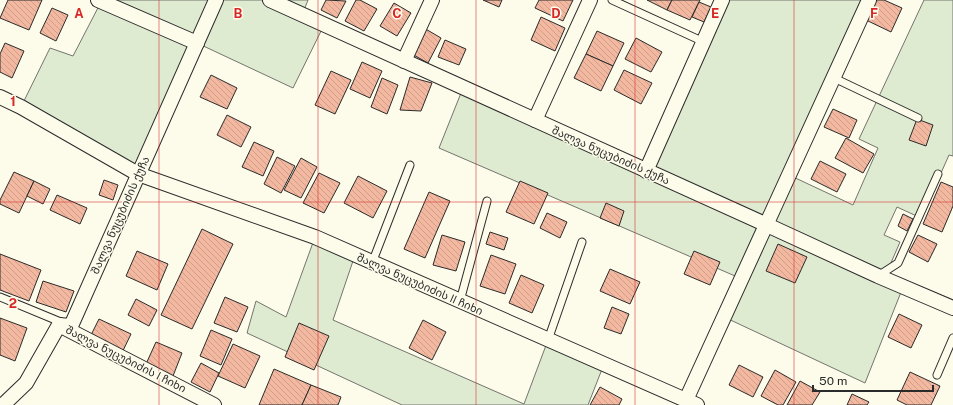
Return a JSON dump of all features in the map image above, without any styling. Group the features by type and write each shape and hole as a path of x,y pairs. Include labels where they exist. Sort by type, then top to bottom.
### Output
{"street":[{"path":"100,0 197,43"},
{"name":"შალვა ნუცუბიძის ქუჩა","path":"0,404 4,404 26,383 65,325 138,174 216,0"},
{"name":"შალვა ნუცუბიძის ქუჩა","path":"270,0 878,276 953,308"},
{"path":"404,61 432,0"},
{"path":"535,120 590,0"},
{"path":"646,170 722,0"},
{"path":"692,403 767,225 870,0"},
{"name":"შალვა ნუცუბიძის II ჩიხი","path":"0,97 21,107 138,174 315,238 692,403"},
{"name":"შალვა ნუცუბიძის I ჩიხი","path":"65,325 214,405"}],"lane":[{"path":"612,0 704,42"},
{"path":"834,78 918,118"},
{"path":"372,263 410,165"},
{"path":"878,276 898,263 938,174"},
{"path":"460,301 487,201"},
{"path":"548,340 582,242"},
{"path":"0,297 65,325"},
{"path":"936,375 953,338"}],"green space":[{"path":"102,0 308,0 302,15 324,25 293,88 197,43 138,174 21,107 50,48 73,56"},
{"path":"722,0 869,0 789,175 853,205 878,148 859,139 924,0 953,0 953,156 949,155 921,218 897,207 884,235 900,242 884,279 903,287 865,383 724,317 742,279 439,148 463,88 646,170"},
{"path":"315,237 355,255 333,320 524,404 548,340 604,364 588,405 402,405 247,333 256,301 286,317"}],"building":[{"path":"8,0 42,0 29,30 0,18"},
{"path":"326,0 346,1 337,18 321,10"},
{"path":"356,0 360,0 377,9 364,31 345,21"},
{"path":"483,0 502,0 499,7"},
{"path":"539,0 573,0 563,21 535,8"},
{"path":"647,0 672,0 667,10"},
{"path":"672,0 700,0 690,20 667,10"},
{"path":"875,0 884,0 902,8 891,32 866,20"},
{"path":"699,2 711,7 704,22 692,17"},
{"path":"394,3 411,13 397,36 380,26"},
{"path":"52,8 68,15 56,41 40,33"},
{"path":"541,17 565,28 555,51 531,40"},
{"path":"424,28 441,38 428,63 410,53"},
{"path":"597,31 624,43 613,66 586,54"},
{"path":"636,38 662,52 651,72 625,59"},
{"path":"445,40 466,49 459,65 438,57"},
{"path":"5,43 24,51 12,78 0,72 0,54"},
{"path":"586,54 613,66 601,91 574,78"},
{"path":"362,62 382,71 370,98 350,89"},
{"path":"624,70 652,83 641,104 614,90"},
{"path":"331,71 351,80 335,114 315,105"},
{"path":"211,75 237,88 227,109 200,97"},
{"path":"410,77 432,83 421,111 400,110"},
{"path":"382,78 398,85 387,114 371,107"},
{"path":"833,109 857,120 849,138 824,127"},
{"path":"227,115 251,127 241,147 217,135"},
{"path":"917,119 933,125 926,146 909,140"},
{"path":"846,138 874,154 863,173 835,158"},
{"path":"254,142 274,151 263,176 242,167"},
{"path":"277,157 295,166 281,193 264,184"},
{"path":"301,158 317,167 301,198 284,190"},
{"path":"820,161 846,174 837,192 811,179"},
{"path":"14,172 34,181 19,213 0,204 0,200"},
{"path":"319,173 340,183 324,213 303,203"},
{"path":"358,176 387,191 373,218 344,203"},
{"path":"104,180 118,185 113,200 99,195"},
{"path":"34,181 50,189 43,204 27,196"},
{"path":"520,181 548,193 534,224 506,212"},
{"path":"941,182 953,187 953,206 942,232 923,224"},
{"path":"429,192 450,201 425,258 404,249"},
{"path":"57,195 87,208 80,224 50,210"},
{"path":"606,203 624,211 619,226 600,218"},
{"path":"547,213 567,222 560,238 540,228"},
{"path":"903,214 913,219 907,231 898,226"},
{"path":"202,229 233,244 192,329 161,315"},
{"path":"490,232 508,238 504,250 486,244"},
{"path":"442,235 465,242 456,271 433,265"},
{"path":"918,235 937,244 928,262 909,252"},
{"path":"778,244 807,257 795,283 766,271"},
{"path":"137,251 168,264 157,290 126,276"},
{"path":"694,251 720,262 710,285 684,274"},
{"path":"0,254 41,270 29,301 0,290"},
{"path":"491,255 516,264 505,294 480,286"},
{"path":"610,269 640,282 630,304 600,291"},
{"path":"521,275 544,285 532,313 509,303"},
{"path":"43,281 74,291 66,312 36,302"},
{"path":"225,297 248,307 237,332 214,323"},
{"path":"136,299 157,310 149,326 128,315"},
{"path":"612,307 629,314 621,334 604,328"},
{"path":"899,314 922,325 911,348 888,337"},
{"path":"0,318 27,328 15,361 0,355"},
{"path":"99,319 131,334 118,361 86,345"},
{"path":"423,320 446,332 432,360 409,348"},
{"path":"299,323 329,336 314,370 285,357"},
{"path":"211,330 232,339 221,365 200,356"},
{"path":"156,342 182,353 173,376 146,364"},
{"path":"233,344 260,356 245,388 218,376"},
{"path":"201,363 219,373 210,392 191,382"},
{"path":"739,365 763,377 753,397 729,385"},
{"path":"274,369 311,385 302,405 259,405"},
{"path":"775,370 796,382 783,405 778,405 761,396"},
{"path":"910,372 940,386 931,405 907,405 897,400"},
{"path":"800,381 820,392 812,405 787,405"},
{"path":"311,385 341,397 338,405 302,405"},
{"path":"600,387 622,399 619,405 590,405"},
{"path":"852,394 869,402 867,405 847,405"}]}
